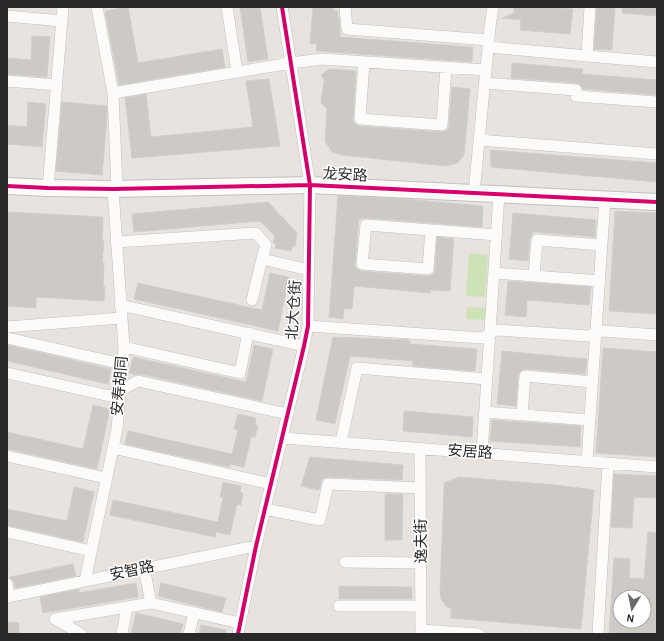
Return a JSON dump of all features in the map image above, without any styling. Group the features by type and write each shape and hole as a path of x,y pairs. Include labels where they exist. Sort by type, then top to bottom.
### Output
{"street":[{"path":"48,188 63,7"},
{"name":"安寿胡同","path":"85,580 117,429 124,347 116,242 113,93 98,7"},
{"path":"227,7 237,72"},
{"name":"北大仓街","path":"239,629 256,546 283,438 308,326 310,185 282,7"},
{"path":"345,7 347,29 488,43 587,56 657,62"},
{"path":"474,193 488,43 493,7"},
{"path":"587,56 590,7"},
{"path":"7,16 62,21"},
{"path":"113,93 322,59 486,70"},
{"path":"364,62 360,119 442,125 446,67"},
{"path":"7,81 57,85"},
{"path":"485,83 576,90 576,96 657,102"},
{"path":"479,140 657,154"},
{"name":"龙安路","path":"7,186 115,189 310,185 657,202"},
{"path":"482,453 499,194"},
{"path":"587,461 606,199"},
{"path":"431,230 428,269 362,264 366,224 497,235"},
{"path":"116,242 256,233 266,245 252,300"},
{"path":"534,276 537,240 602,245"},
{"path":"262,259 309,270"},
{"path":"494,273 600,281"},
{"path":"120,305 304,346"},
{"path":"7,327 121,318"},
{"path":"308,326 482,338 497,330 589,336 602,331 657,335"},
{"path":"124,347 240,373 248,333"},
{"path":"7,338 122,364"},
{"path":"340,442 357,368 487,378"},
{"path":"7,373 110,396 138,381 288,414"},
{"path":"522,415 525,376 593,382"},
{"path":"485,412 590,420"},
{"name":"安居路","path":"283,438 657,467"},
{"path":"113,448 271,484"},
{"name":"逸夫街","path":"420,448 421,632"},
{"path":"7,456 106,478"},
{"path":"598,634 608,463"},
{"path":"265,508 320,520 328,484 420,488"},
{"path":"7,532 91,551"},
{"name":"安智路","path":"8,596 256,546"},
{"path":"346,562 421,563"},
{"path":"144,568 151,603"},
{"path":"7,584 8,596"},
{"path":"81,634 55,620 151,603 194,613 239,629"},
{"path":"339,606 421,606"},
{"path":"122,634 127,607"},
{"path":"189,634 194,613"},
{"path":"421,632 479,634"}],"green space":[{"path":"469,253 488,255 485,297 466,296"},
{"path":"467,307 486,308 485,320 466,319"}],"building":[{"path":"128,7 138,63 222,49 225,67 119,85 105,11"},
{"path":"240,7 260,7 268,59 248,62"},
{"path":"313,7 334,7 334,11 338,11 337,17 339,17 340,37 473,47 472,62 316,51 317,44 310,44"},
{"path":"514,7 573,9 570,34 520,30 521,20 502,18 514,13"},
{"path":"597,7 615,7 612,50 594,49"},
{"path":"622,7 657,7 657,16 622,13"},
{"path":"32,36 50,37 47,77 7,74 7,58 31,60"},
{"path":"512,63 583,69 582,74 657,80 657,95 583,89 580,84 577,83 511,78"},
{"path":"329,69 356,71 353,119 354,123 359,126 441,132 445,131 448,129 449,125 452,87 470,89 464,155 457,163 446,166 342,155 332,152 325,141 327,109 321,103 324,80 321,75"},
{"path":"269,79 280,146 132,158 125,98 146,94 151,137 253,127 246,81"},
{"path":"28,102 46,104 42,147 7,144 7,125 27,127"},
{"path":"62,102 107,106 102,175 56,171"},
{"path":"490,150 657,163 657,182 491,167"},
{"path":"338,196 404,199 483,206 482,227 367,218 359,219 355,267 361,271 427,276 431,275 435,270 437,237 454,239 450,291 430,290 430,293 354,286 352,309 344,308 343,319 329,317"},
{"path":"268,202 297,233 295,246 292,246 291,251 275,248 276,243 273,243 275,236 260,221 134,232 132,214"},
{"path":"615,211 657,213 657,314 609,311"},
{"path":"7,212 103,217 102,241 104,241 102,263 104,263 104,301 36,297 36,308 7,306"},
{"path":"513,213 596,220 595,237 533,232 530,239 528,261 509,259"},
{"path":"270,273 289,277 278,331 134,299 138,283 262,310"},
{"path":"508,281 591,287 589,305 527,300 526,317 505,315"},
{"path":"333,337 410,340 410,344 477,349 475,371 413,366 413,361 350,356 335,424 316,420"},
{"path":"7,345 111,369 108,384 7,361"},
{"path":"254,345 273,349 262,401 140,374 136,375 129,373 133,357 246,382"},
{"path":"603,348 657,352 657,457 596,453"},
{"path":"502,351 587,359 585,374 526,369 522,370 518,375 516,406 497,404"},
{"path":"93,405 110,409 97,469 7,448 7,432 83,449"},
{"path":"404,411 473,417 472,437 403,431"},
{"path":"238,414 256,418 255,424 258,426 255,437 251,437 244,467 230,464 229,467 125,444 128,431 232,454 238,430 234,429"},
{"path":"492,420 581,426 580,447 490,441"},
{"path":"310,457 403,465 402,480 328,477 322,479 319,490 301,486"},
{"path":"614,474 657,476 657,498 634,497 632,528 611,527"},
{"path":"459,477 556,485 594,490 581,629 451,618 451,609 446,606 441,599 440,593 444,483"},
{"path":"223,482 241,486 240,491 243,494 241,505 237,504 230,535 216,532 215,537 110,515 113,500 218,522 223,497 220,497"},
{"path":"74,487 94,492 83,542 7,525 7,509 67,521"},
{"path":"385,494 403,494 402,540 385,540"},
{"path":"648,532 657,533 657,634 609,634 614,558 630,559 629,578 644,579"},
{"path":"73,564 76,576 15,588 14,582 10,578 10,577"},
{"path":"136,583 138,597 43,613 40,597 79,589 79,593"},
{"path":"161,583 226,598 222,612 158,596"},
{"path":"339,586 412,587 412,599 339,599"},
{"path":"136,613 183,624 180,634 131,634"},
{"path":"7,622 19,623 19,634 7,634"},
{"path":"201,625 226,630 225,634 199,634"}],"cycle path":[{"path":"238,634 256,546 308,326 310,185 282,7"},
{"path":"7,186 113,189 310,185 657,202"}]}
